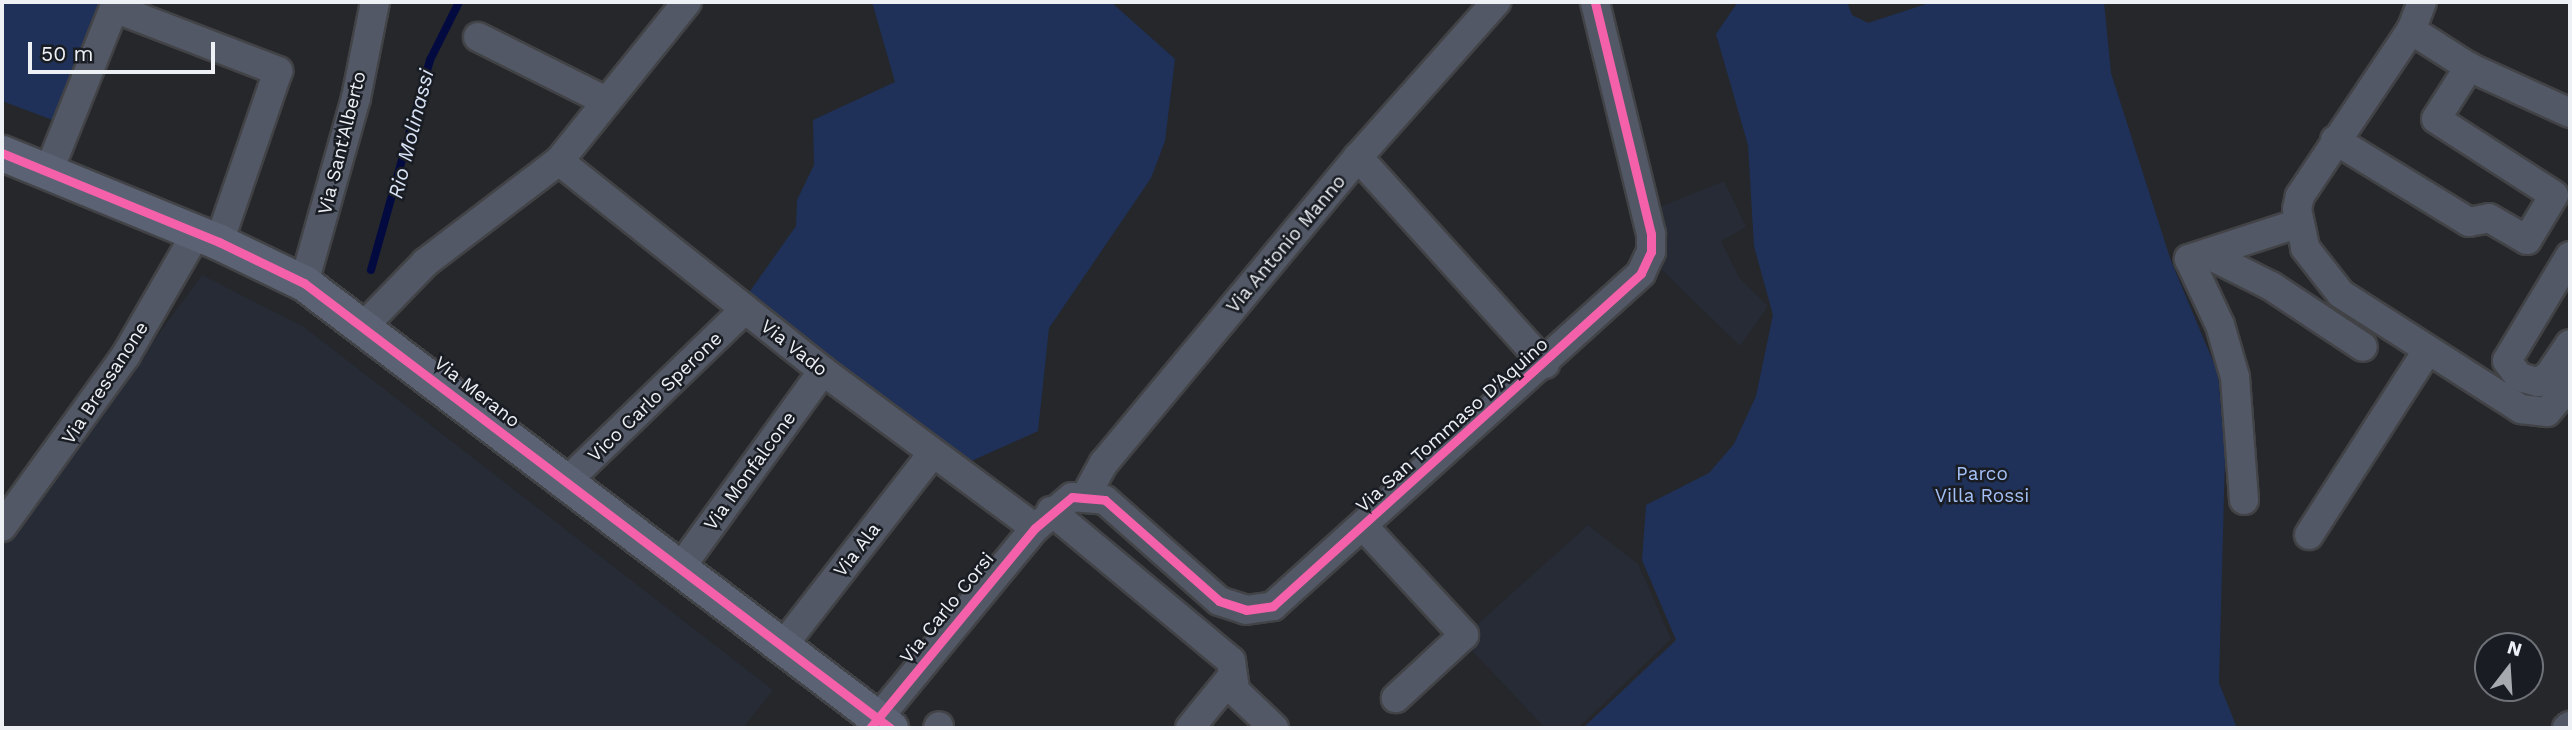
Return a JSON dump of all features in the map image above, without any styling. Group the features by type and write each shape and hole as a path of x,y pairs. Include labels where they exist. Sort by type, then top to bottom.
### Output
{"main road":[{"name":"Via Merano","path":"2,153 208,237 304,283 365,326 564,484 879,725"}],"street":[{"name":"Via Sant'Alberto","path":"304,283 356,99 374,2"},
{"path":"365,326 425,263 559,161 687,2"},
{"name":"Via Antonio Manno","path":"1086,495 1104,463 1358,157 1496,2"},
{"name":"Via San Tommaso D'Aquino","path":"1086,495 1105,500 1219,601 1246,610 1285,598 1545,365 1641,273 1651,252 1595,2"},
{"path":"2422,2 2411,30 2300,196 2298,223 2311,260 2329,284 2427,351 2531,412 2547,412 2570,385"},
{"path":"48,173 114,8 278,71 208,237"},
{"path":"2411,30 2469,67 2570,113"},
{"path":"478,37 607,101"},
{"path":"2335,140 2469,222 2489,218 2526,240 2554,195 2436,119 2469,67"},
{"path":"1358,157 1545,365"},
{"name":"Via Vado","path":"559,161 823,371 933,453 1043,519 1231,661 1235,691 1274,728"},
{"path":"2189,258 2298,223"},
{"name":"Via Bressanone","path":"2,527 208,237"},
{"path":"2189,258 2271,286 2363,347"},
{"path":"2189,258 2220,326 2235,377 2244,500"},
{"path":"2568,267 2507,361 2519,377 2538,382 2570,344"},
{"name":"Vico Carlo Sperone","path":"564,484 745,309"},
{"path":"2309,535 2427,351"},
{"name":"Via Monfalcone","path":"678,571 823,371"},
{"name":"Via Ala","path":"781,648 933,453"},
{"path":"1043,519 1086,495"},
{"name":"Via Carlo Corsi","path":"879,725 1043,519"},
{"path":"1365,528 1464,635 1396,698"},
{"path":"1190,728 1233,675"}],"shaded area":[{"path":"1724,181 1746,227 1721,241 1740,279 1768,306 1740,346 1660,268 1662,206"},
{"path":"202,275 304,327 773,690 743,728 2,728 2,547"},
{"path":"1588,525 1638,564 1671,639 1578,728 1545,728 1461,639"}],"green space":[{"path":"2,2 102,2 58,122 2,101"},
{"path":"872,2 1111,2 1175,59 1165,141 1151,178 1049,328 1038,431 969,462 748,294 796,226 797,200 814,165 813,120 895,82"},
{"name":"Parco Villa Rossi","path":"1738,2 1847,2 1852,15 1868,23 1932,2 2104,2 2111,73 2171,261 2218,373 2225,458 2219,683 2237,728 1583,728 1676,640 1642,560 1646,505 1709,473 1734,444 1756,396 1773,315 1754,246 1748,145 1716,34"}],"waterway":[{"name":"Rio Molinassi","path":"371,270 430,60 459,2"}],"cycle path":[{"path":"870,728 1035,528 1072,497 1105,500 1219,601 1246,610 1273,606 1641,273 1651,252 1651,234 1595,2"},
{"path":"2,153 219,242 304,283 890,728"}]}
